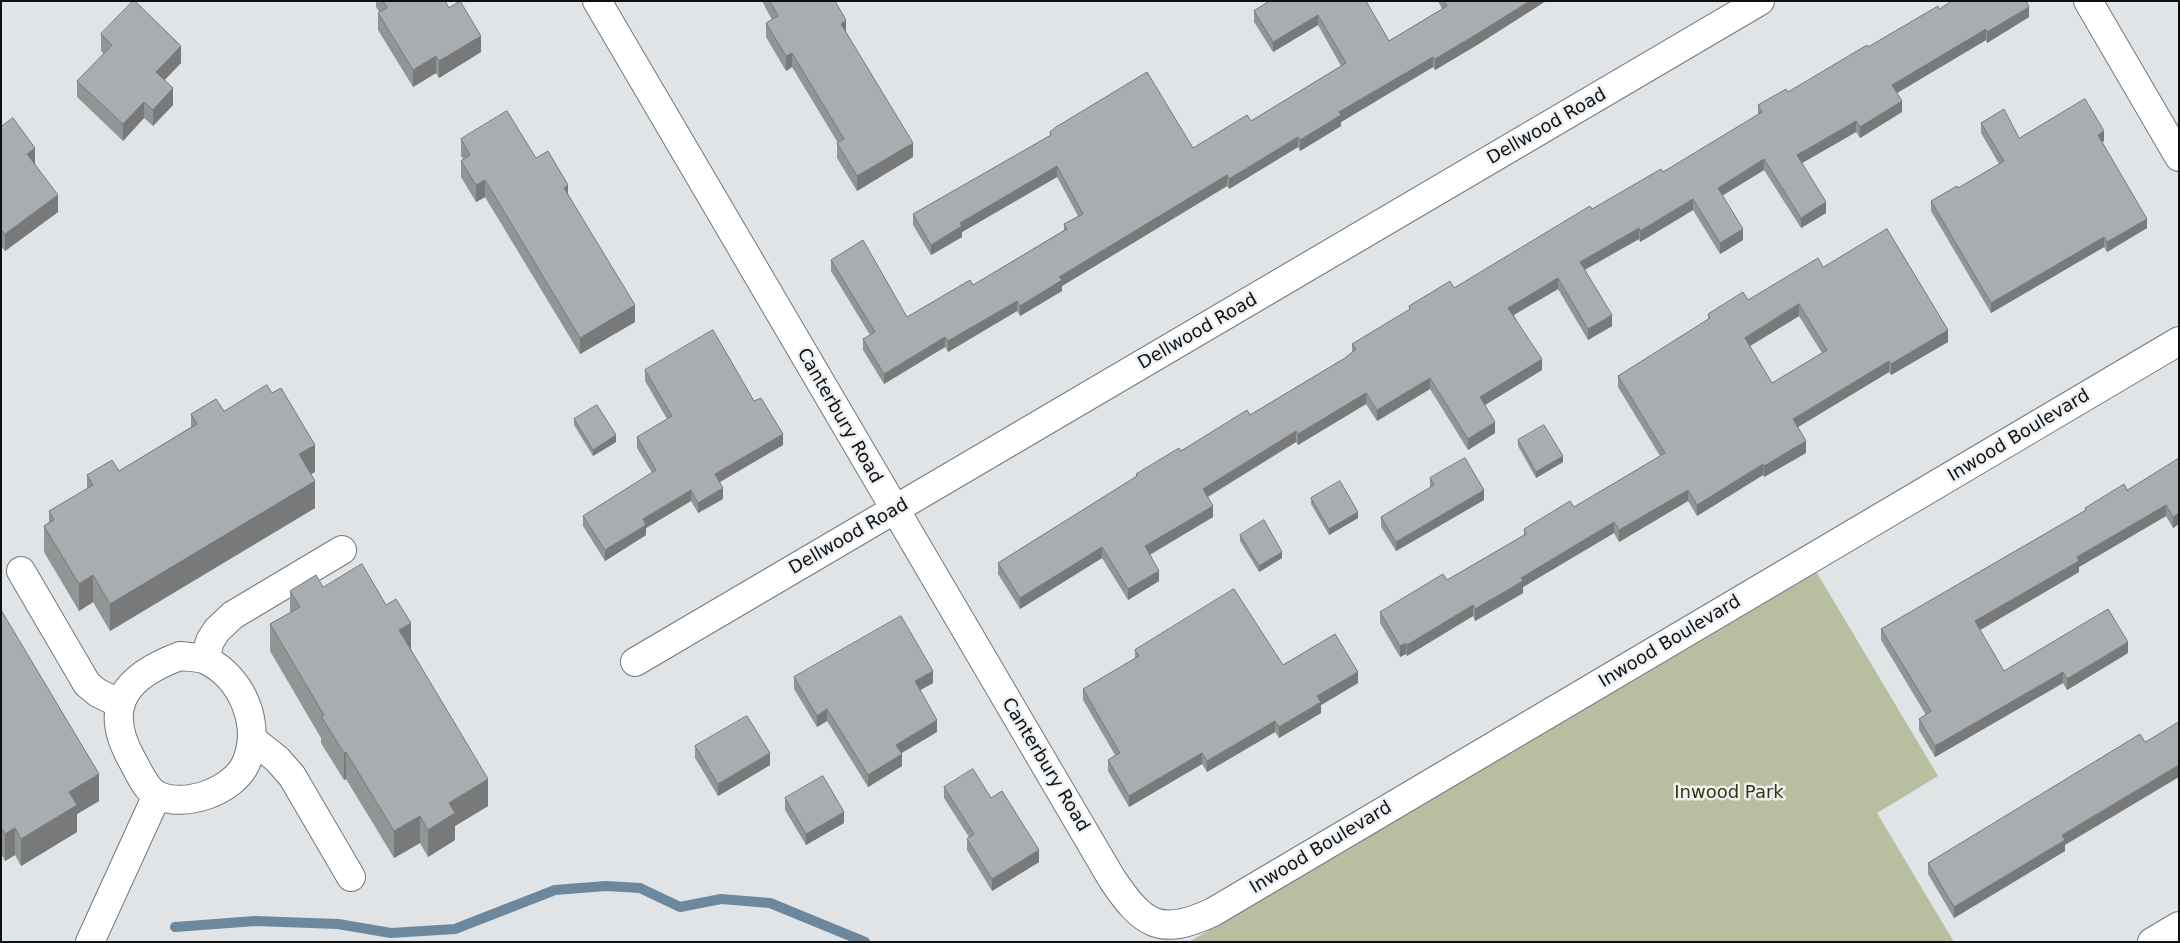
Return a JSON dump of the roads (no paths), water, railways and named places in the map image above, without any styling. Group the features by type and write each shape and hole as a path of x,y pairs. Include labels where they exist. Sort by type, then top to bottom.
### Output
{"street":[{"name":"Canterbury Road","path":"597,1 894,511 1112,879 1135,910 1156,923"},
{"name":"Dellwood Road","path":"635,662 1760,1"},
{"path":"2088,1 2179,157"},
{"name":"Inwood Boulevard","path":"1156,923 1184,924 1213,912 2179,341"},
{"path":"205,659 210,641 217,630 233,616 342,550"},
{"path":"21,570 87,684 98,693 121,704"},
{"path":"180,656 205,659 224,672 240,690 249,710 253,740 246,764 232,781 216,791 194,798 176,799 158,795 151,790 127,751 120,729 119,712 124,693 137,677 157,665 180,656"},
{"path":"253,740 276,759 292,776 350,877"},
{"path":"90,942 158,795"},
{"path":"2152,942 2179,926"}],"waterway":[{"path":"175,927 255,921 338,924 391,933 455,929 555,890 606,886 640,888 680,907 721,899 770,903 865,942"}],"park label":[{"name":"Inwood Park","path":"1729,793"}]}
